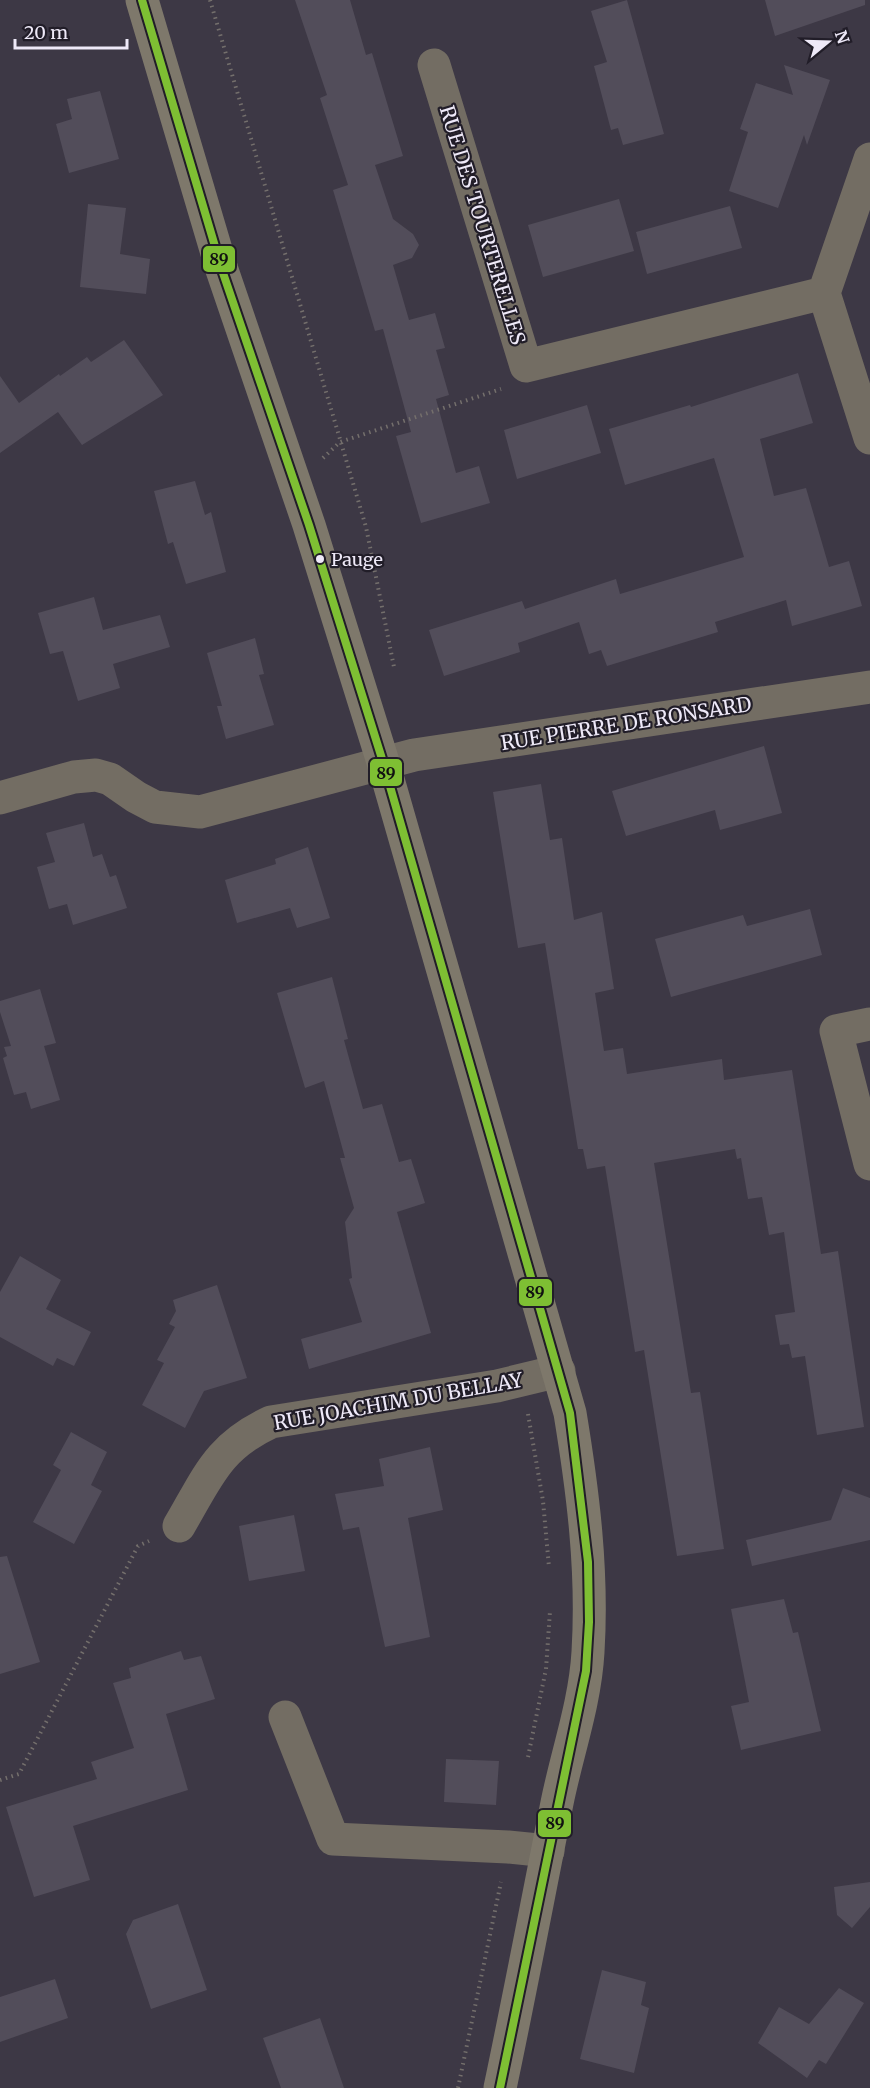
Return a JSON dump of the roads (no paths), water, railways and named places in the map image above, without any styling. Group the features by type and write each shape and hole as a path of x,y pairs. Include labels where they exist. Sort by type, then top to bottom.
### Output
{"street":[{"path":"142,0 222,270 344,631 570,1413 584,1501 590,1610 581,1705 548,1851 500,2088"},
{"name":"RUE DES TOURTERELLES","path":"434,65 526,366 824,293"},
{"path":"870,159 824,293 870,438"},
{"name":"RUE PIERRE DE RONSARD","path":"0,798 74,777 96,775 110,779 155,807 200,812 383,762 870,687"},
{"path":"870,1024 836,1031 870,1164"},
{"name":"RUE JOACHIM DU BELLAY","path":"179,1526 224,1452 239,1439 271,1422 524,1380 559,1371"},
{"path":"285,1717 333,1839 508,1846 548,1851"}],"place":[{"name":"Pauge","path":"320,559"}]}
